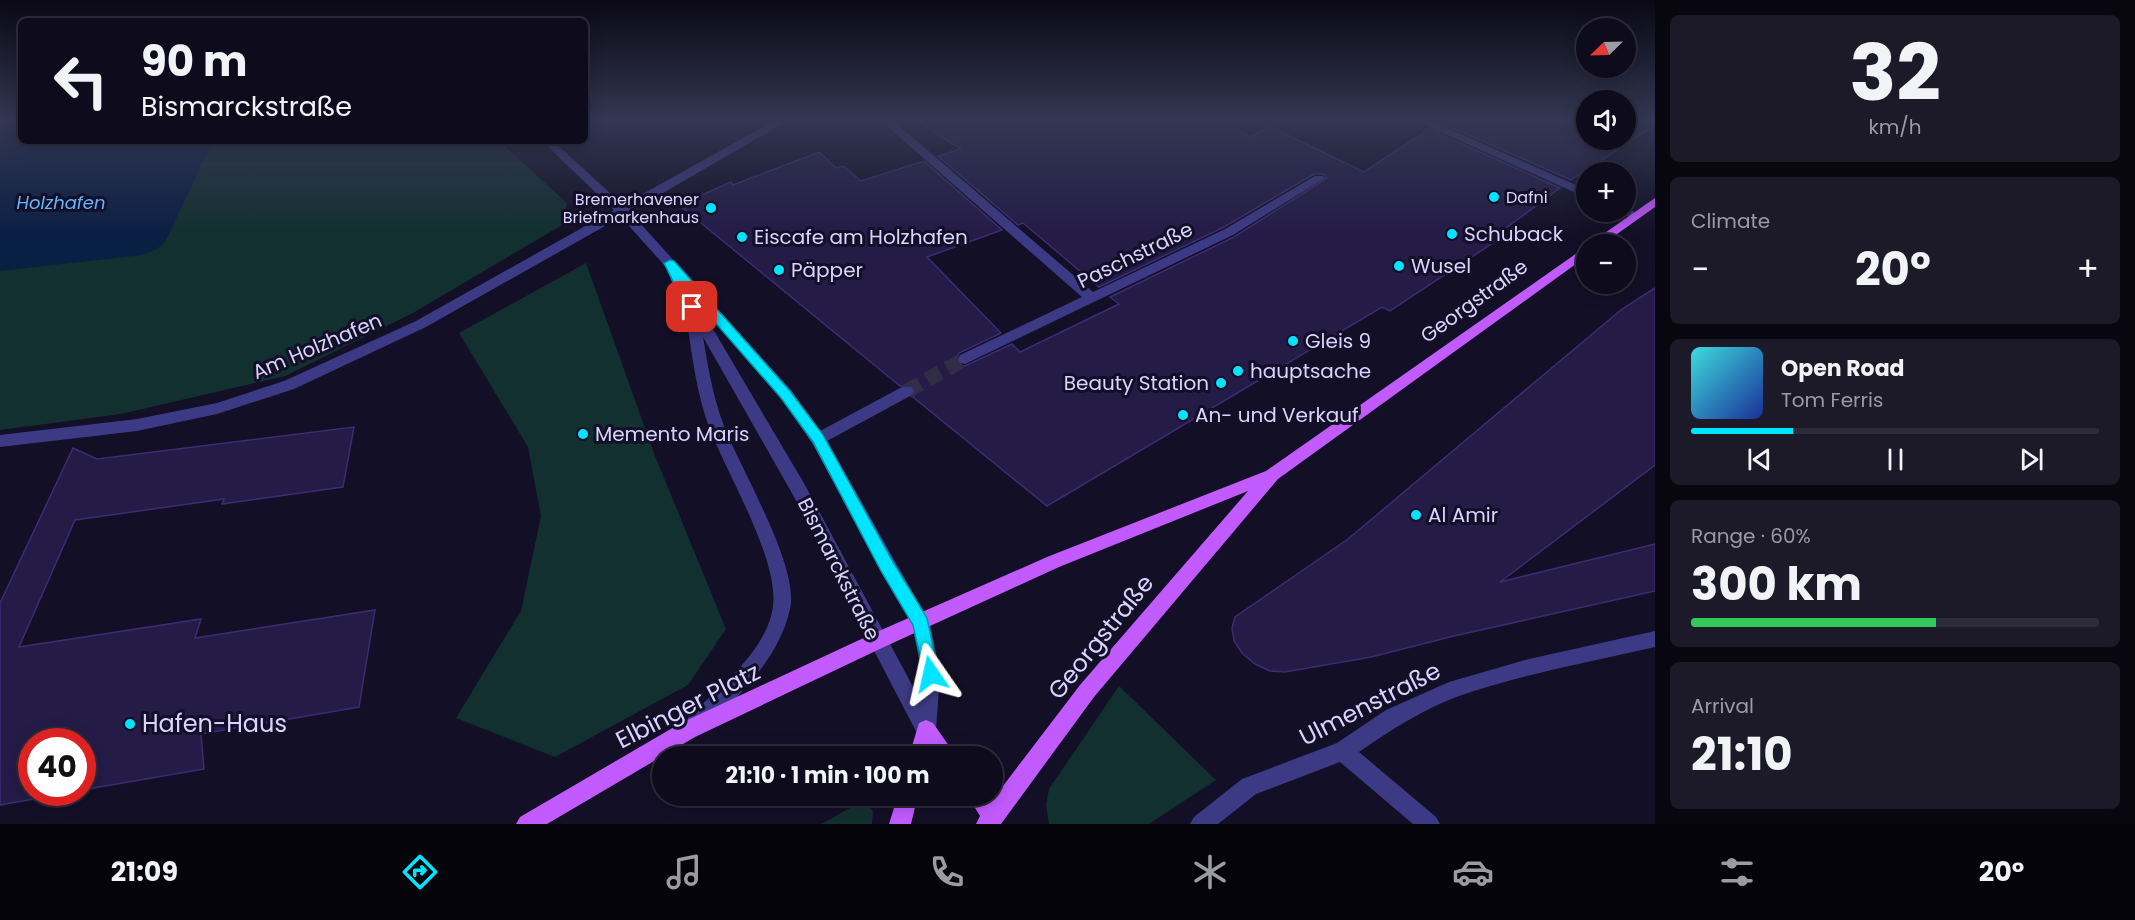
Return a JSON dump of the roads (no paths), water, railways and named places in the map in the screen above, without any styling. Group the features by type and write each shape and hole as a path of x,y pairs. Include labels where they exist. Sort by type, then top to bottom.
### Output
{"main road":[{"path":"1636,212 1652,207"},
{"path":"1607,234 1621,222"},
{"name":"Georgstraße","path":"876,641 921,623 1053,562 1272,475 1576,258"},
{"name":"Georgstraße","path":"983,806 994,822 1087,691 1272,475"},
{"name":"Elbinger Platz","path":"527,824 688,730 876,641"},
{"path":"922,746 926,730"},
{"path":"926,730 938,746"},
{"path":"900,824 905,806"}],"street":[{"name":"Bismarckstraße","path":"565,157 622,211 670,263 786,394 818,439 887,566 921,623 931,674 926,730"},
{"name":"Am Holzhafen","path":"0,441 137,425 217,408 289,385 421,324 719,157"},
{"path":"928,157 1092,299"},
{"path":"1504,157 1576,189"},
{"name":"Paschstraße","path":"965,359 1229,232 1319,178"},
{"name":"Bismarckstraße","path":"670,263 692,307 799,490 876,641 926,730"},
{"name":"Bismarckstraße","path":"688,730 746,676 770,640 782,605 779,579 767,541 716,426 692,307"},
{"path":"818,439 907,392"},
{"name":"Ulmenstraße","path":"1201,824 1249,786 1343,751 1393,717 1456,688 1529,668 1655,639"},
{"path":"1343,751 1429,824"}],"water":[{"name":"Holzhafen","path":"0,157 205,157 165,242 157,249 142,255 0,271"}],"tunnel":[{"path":"907,391 965,359"}],"place":[{"name":"Dafni","path":"1494,197"},
{"name":"Bremerhavener Briefmarkenhaus","path":"711,208"},
{"name":"Schuback","path":"1452,234"},
{"name":"Eiscafe am Holzhafen","path":"742,237"},
{"name":"Wusel","path":"1399,266"},
{"name":"Päpper","path":"779,270"},
{"name":"Gleis 9","path":"1293,341"},
{"name":"hauptsache","path":"1238,371"},
{"name":"Beauty Station","path":"1221,383"},
{"name":"An- und Verkauf","path":"1183,415"},
{"name":"Memento Maris","path":"583,434"},
{"name":"Al Amir","path":"1416,515"},
{"name":"Hafen-Haus","path":"130,724"}]}
